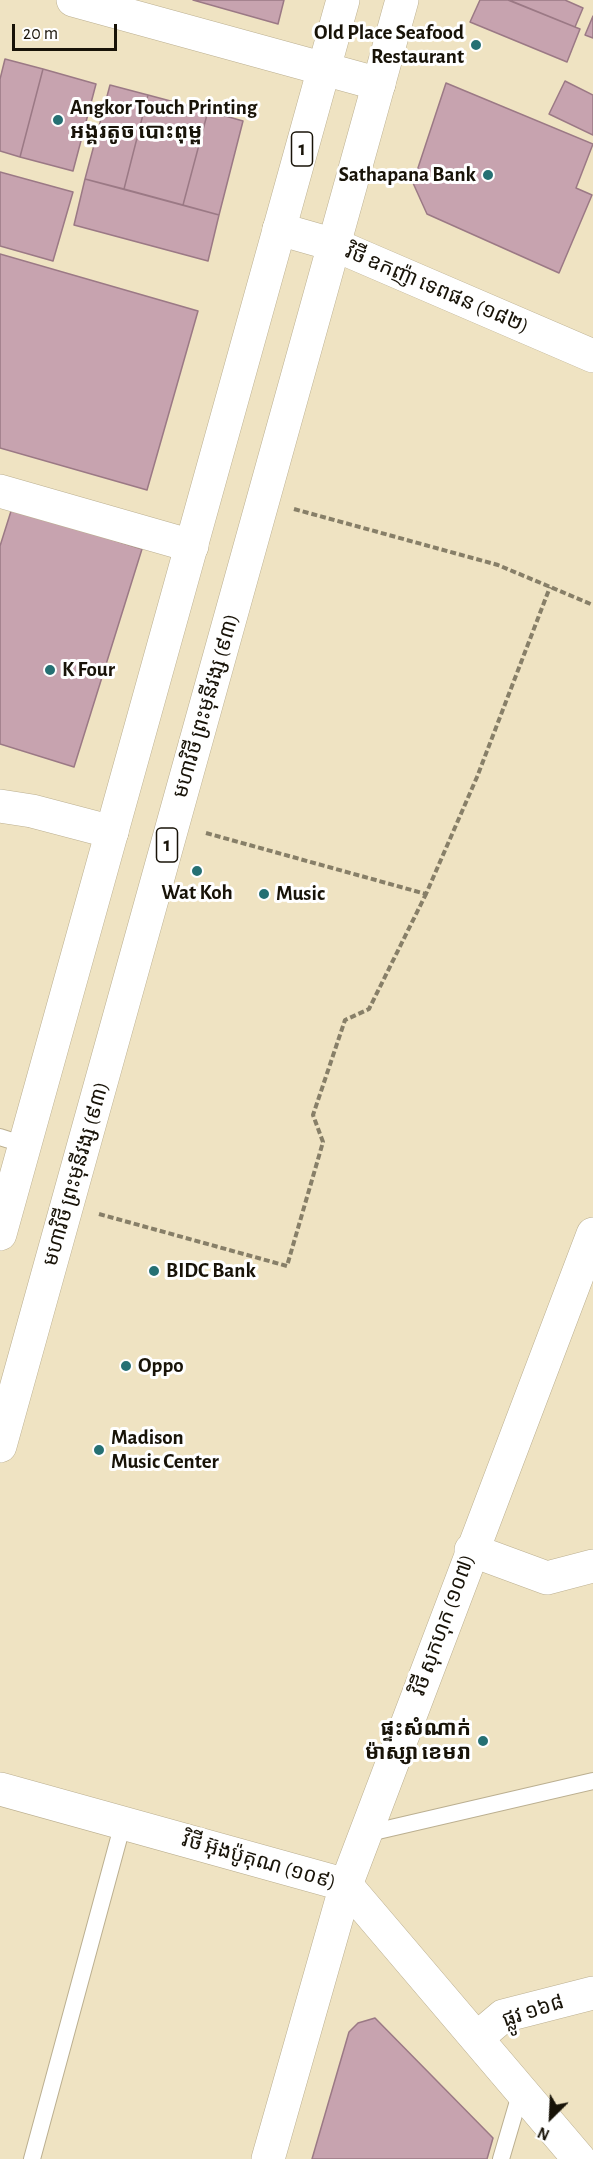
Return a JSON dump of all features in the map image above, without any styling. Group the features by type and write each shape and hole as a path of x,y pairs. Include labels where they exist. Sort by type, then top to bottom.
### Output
{"main road":[{"path":"73,0 379,84"},
{"name":"1","path":"0,1234 12,1141 112,832 343,0"},
{"name":"មហាវិថី ព្រះមុនីវង្ស (៩៣)","path":"0,1446 402,0"},
{"name":"វិថី ឧកញ៉ា ទេពផន (១៨២)","path":"279,229 334,244 593,356"},
{"path":"0,491 192,546"},
{"path":"0,806 32,811 112,832"},
{"name":"វិថី សុកហុក (១០៧)","path":"268,2159 346,1885 471,1550 593,1234"},
{"path":"471,1550 547,1578 593,1566"},
{"name":"វិថី អ៊ុងប៉ូគុណ (១០៩)","path":"0,1789 346,1885 579,2159"},
{"name":"ផ្លូវ ១៦៨","path":"477,2038 502,2016 593,1993"}],"lane":[{"path":"365,1834 593,1781"},
{"path":"32,2159 123,1823"},
{"path":"501,2159 521,2091"}],"path":[{"path":"263,501 498,565 593,605"},
{"path":"67,1205 287,1266 323,1142 313,1115 345,1020 369,1009 426,894 477,777 550,587"},
{"path":"173,824 426,894"}],"building":[{"path":"193,0 284,0 278,24"},
{"path":"480,0 508,0 580,29 567,62 470,22"},
{"path":"509,0 565,0 583,8 575,27"},
{"path":"593,16 593,38 585,35"},
{"path":"5,59 43,69 20,157 0,151 0,79"},
{"name":"Angkor Touch Printing អង្គរតូច បោះពុម្ព","path":"43,69 96,84 73,171 20,157"},
{"path":"565,81 593,95 593,135 549,114"},
{"path":"446,83 593,144 576,188 592,195 559,273 427,214 413,183"},
{"path":"110,85 148,95 124,189 85,179"},
{"path":"148,95 208,111 183,205 124,189"},
{"path":"208,111 243,121 219,215 183,205"},
{"path":"0,172 73,192 53,261 0,246"},
{"path":"85,179 219,215 208,261 74,225"},
{"path":"0,254 198,311 147,490 0,448"},
{"path":"12,508 142,549 74,767 0,744 0,546"},
{"path":"375,2018 493,2138 487,2159 312,2159 349,2032 358,2023"}],"place":[{"name":"Old Place Seafood Restaurant","path":"476,45"},
{"name":"Angkor Touch Printing អង្គរតូច បោះពុម្ព","path":"58,120"},
{"name":"Sathapana Bank","path":"488,175"},
{"name":"K Four","path":"50,670"},
{"name":"Wat Koh","path":"197,871"},
{"name":"Music","path":"264,894"},
{"name":"BIDC Bank","path":"154,1271"},
{"name":"Oppo","path":"126,1366"},
{"name":"Madison Music Center","path":"99,1450"},
{"name":"ផ្ទះសំណាក់ ម៉ាស្សា ខេមរា","path":"483,1741"}]}
